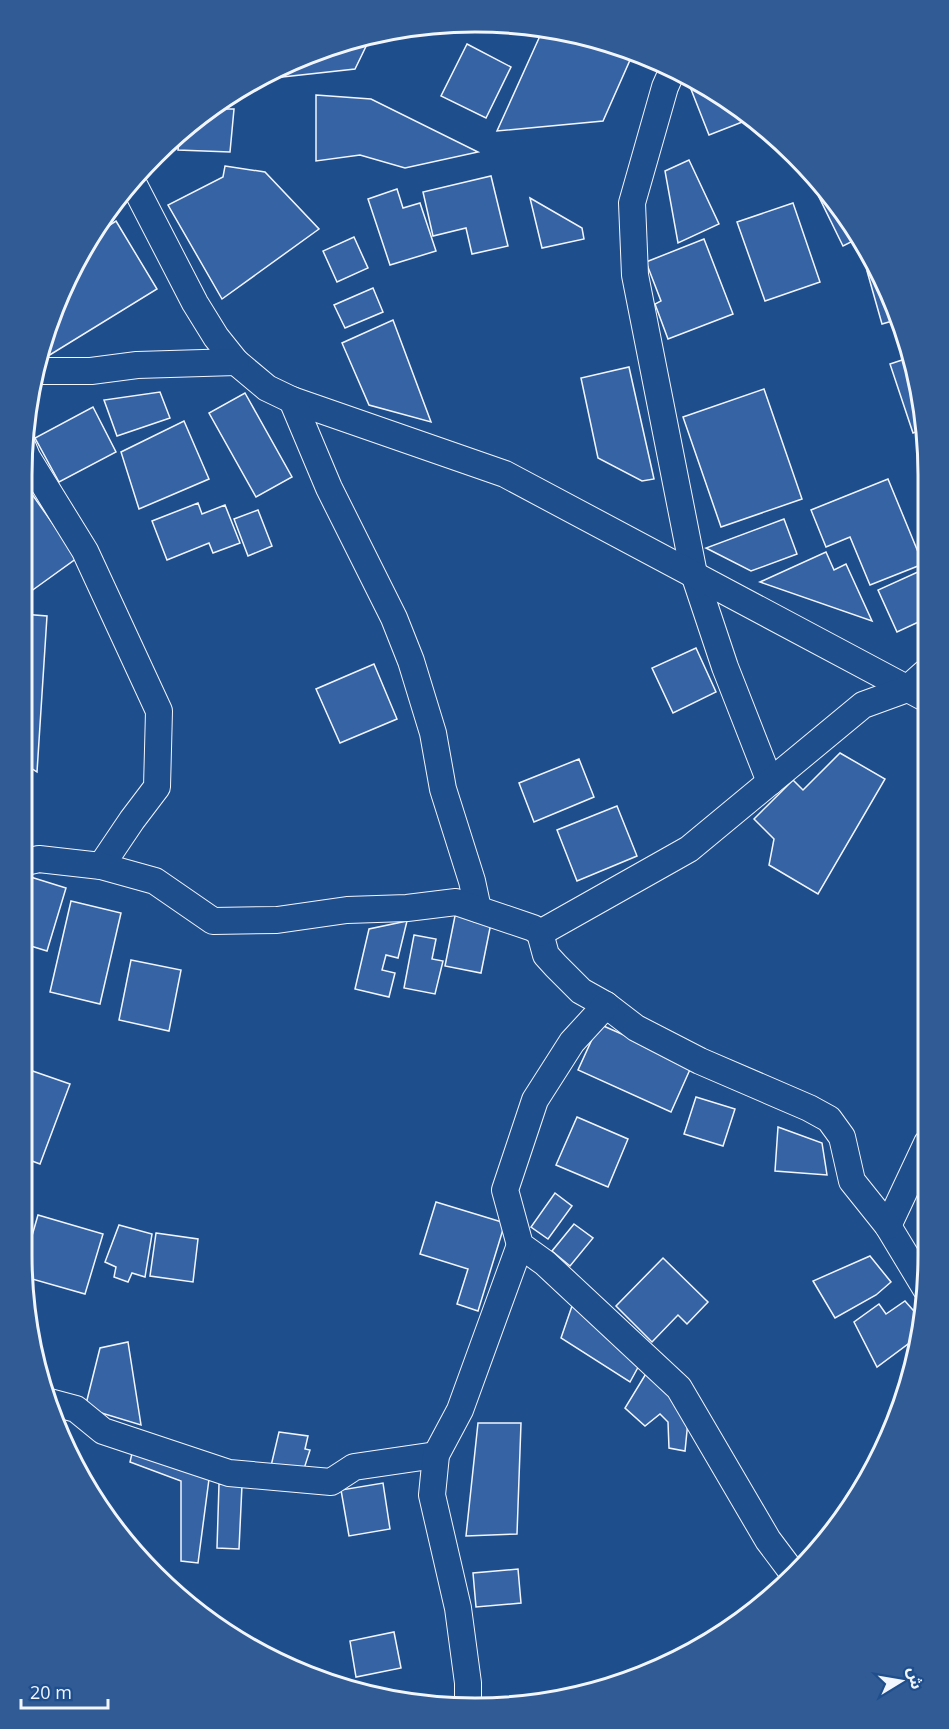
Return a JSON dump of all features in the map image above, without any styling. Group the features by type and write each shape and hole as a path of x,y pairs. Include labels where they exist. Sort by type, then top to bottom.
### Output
{"street":[{"path":"669,77 664,87 632,203 635,275 694,574 725,667 770,782"},
{"path":"136,189 195,303 216,337 236,362 267,388 292,400 505,474 694,574 918,686"},
{"path":"44,372 91,371 137,365 236,362"},
{"path":"292,400 329,488 394,618 411,661 433,733 443,789 472,881 478,909"},
{"path":"32,465 86,551 159,711 158,787 101,866"},
{"path":"540,933 689,849 863,705 918,687"},
{"path":"32,861 39,859 101,866 155,881 213,921 277,920 347,910 407,908 456,902 533,928 540,933 546,955 581,991 606,1005 636,1028 700,1061 785,1097 829,1119 842,1137 852,1181 888,1226 917,1275"},
{"path":"468,1698 458,1608 432,1495 436,1455 460,1410 520,1245 506,1190 535,1100 572,1042 606,1005"},
{"path":"888,1226 918,1162"},
{"path":"520,1245 545,1263 679,1388 768,1540 789,1567"},
{"path":"58,1404 76,1409 104,1431 229,1473 331,1482 354,1467 436,1455"}],"building":[{"path":"540,36 589,47 630,60 603,121 497,131"},
{"path":"467,44 511,67 486,118 441,96"},
{"path":"366,45 355,69 278,77 332,55"},
{"path":"691,88 743,122 709,135"},
{"path":"316,95 371,99 478,152 405,168 360,155 316,161"},
{"path":"224,109 234,109 230,152 178,150 182,141"},
{"path":"689,160 719,224 678,243 665,171"},
{"path":"225,166 265,172 319,229 222,299 168,205 223,177"},
{"path":"491,176 508,246 472,254 466,228 433,236 423,192"},
{"path":"397,189 403,208 420,203 436,251 390,265 368,199"},
{"path":"818,195 843,228 851,242 843,246"},
{"path":"530,198 582,228 584,239 542,248"},
{"path":"793,203 820,282 765,301 737,222"},
{"path":"116,221 157,289 48,356 65,305 107,227"},
{"path":"354,237 368,268 337,282 323,251"},
{"path":"704,239 733,314 668,339 655,304 661,301 646,262"},
{"path":"867,271 884,305 890,322 882,324"},
{"path":"373,288 383,312 345,328 334,305"},
{"path":"393,320 431,422 369,405 342,343"},
{"path":"902,360 914,417 916,432 913,433 890,364"},
{"path":"629,367 654,479 642,481 598,458 581,378"},
{"path":"764,389 802,499 721,527 683,417"},
{"path":"160,392 170,418 117,436 104,400"},
{"path":"245,393 292,477 256,497 209,413"},
{"path":"93,407 116,452 59,482 35,438"},
{"path":"184,421 209,479 139,509 121,452"},
{"path":"888,479 918,552 918,566 870,585 850,537 826,547 811,510"},
{"path":"32,494 77,558 32,590"},
{"path":"198,503 202,514 225,505 240,543 213,553 209,543 167,560 152,521"},
{"path":"258,510 272,546 248,556 234,519"},
{"path":"784,519 797,554 751,571 706,548"},
{"path":"826,552 834,570 846,564 872,621 760,582"},
{"path":"918,572 918,622 897,632 878,590"},
{"path":"32,615 47,616 37,772 32,769"},
{"path":"696,648 716,692 673,713 652,668"},
{"path":"374,664 397,719 340,743 316,689"},
{"path":"840,753 885,779 818,894 769,865 774,839 754,819 793,780 803,790"},
{"path":"579,759 594,797 534,822 519,783"},
{"path":"617,806 637,856 577,881 557,830"},
{"path":"32,877 66,888 47,951 32,946"},
{"path":"71,901 121,913 100,1004 50,992"},
{"path":"456,911 492,918 481,973 445,966"},
{"path":"407,921 398,958 386,955 382,970 395,973 389,997 355,989 369,929"},
{"path":"414,935 436,939 432,959 443,961 435,994 404,988"},
{"path":"131,960 181,970 169,1031 119,1020"},
{"path":"599,1024 692,1065 671,1112 578,1070"},
{"path":"32,1071 70,1084 40,1164 32,1161"},
{"path":"696,1097 735,1109 723,1146 684,1134"},
{"path":"577,1117 628,1139 608,1187 556,1165"},
{"path":"778,1127 822,1143 827,1175 775,1171"},
{"path":"555,1193 572,1206 548,1239 531,1227"},
{"path":"436,1202 505,1223 478,1311 457,1304 468,1269 420,1254"},
{"path":"38,1215 103,1234 85,1294 32,1279 32,1236"},
{"path":"574,1224 593,1238 570,1266 552,1251"},
{"path":"119,1225 152,1234 145,1277 132,1273 128,1282 114,1277 116,1267 105,1262"},
{"path":"156,1233 198,1239 193,1282 150,1276"},
{"path":"870,1256 891,1282 876,1295 835,1318 813,1281"},
{"path":"663,1258 708,1302 687,1324 678,1315 652,1342 616,1306"},
{"path":"905,1301 914,1311 908,1344 877,1367 854,1322 879,1304 886,1314"},
{"path":"572,1306 642,1360 630,1382 561,1338"},
{"path":"128,1342 141,1425 85,1408 100,1348"},
{"path":"647,1372 662,1386 688,1421 685,1451 669,1448 668,1422 660,1414 645,1426 625,1408"},
{"path":"478,1423 521,1423 517,1534 466,1536"},
{"path":"279,1432 308,1436 305,1449 310,1450 303,1472 271,1466"},
{"path":"133,1449 209,1479 198,1563 181,1561 181,1481 130,1462"},
{"path":"383,1483 390,1529 349,1536 341,1490"},
{"path":"219,1484 242,1485 239,1549 217,1548"},
{"path":"518,1569 521,1603 476,1607 473,1573"},
{"path":"394,1632 401,1668 356,1677 350,1641"}]}
